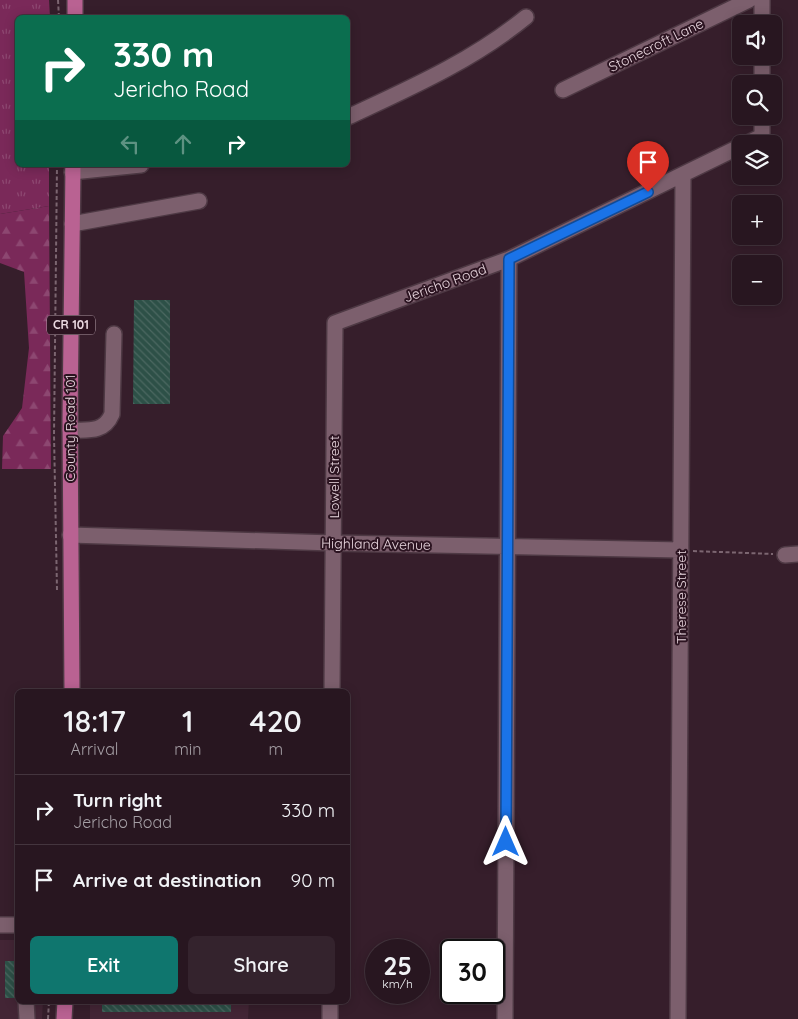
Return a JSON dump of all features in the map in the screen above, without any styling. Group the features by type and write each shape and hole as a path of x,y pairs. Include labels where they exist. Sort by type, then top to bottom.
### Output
{"main road":[{"path":"75,0 75,15"},
{"name":"County Road 101","path":"72,168 70,430 72,689"},
{"path":"64,1019 65,1004"}],"street":[{"name":"Stonecroft Lane","path":"563,90 750,0"},
{"path":"762,0 762,15"},
{"path":"350,116 461,62 491,44 526,17"},
{"name":"Jericho Road","path":"335,322 509,259 732,150"},
{"path":"72,168 95,167"},
{"name":"Therese Street","path":"678,1019 683,175"},
{"path":"72,224 199,201"},
{"path":"504,1019 509,259"},
{"name":"Lowell Street","path":"332,689 335,322"},
{"path":"70,430 100,430 108,422 112,414 114,334"},
{"name":"Highland Avenue","path":"70,535 333,543 681,550"},
{"path":"0,924 15,925"},
{"path":"26,1004 26,1019"},
{"path":"330,1004 330,1019"}],"path":[{"path":"58,0 59,15"},
{"path":"681,550 792,554"},
{"path":"48,1019 49,1004"}],"shaded area":[{"path":"0,940 15,940 15,1004 43,1004 42,1019 0,1019"},
{"path":"90,1004 249,1004 248,1019 90,1019"}],"green space":[{"path":"0,0 49,0 50,15 15,15 15,167 49,167 49,206 0,214"},
{"path":"49,206 51,469 2,469 3,436 22,408 29,348 24,272 0,263 0,214"}],"building":[{"path":"134,300 170,300 170,404 133,404"},
{"path":"5,961 15,961 15,998 5,998"},
{"path":"102,1004 231,1004 231,1012 102,1012"}],"route":[{"path":"506,842 509,259 648,192"}]}
